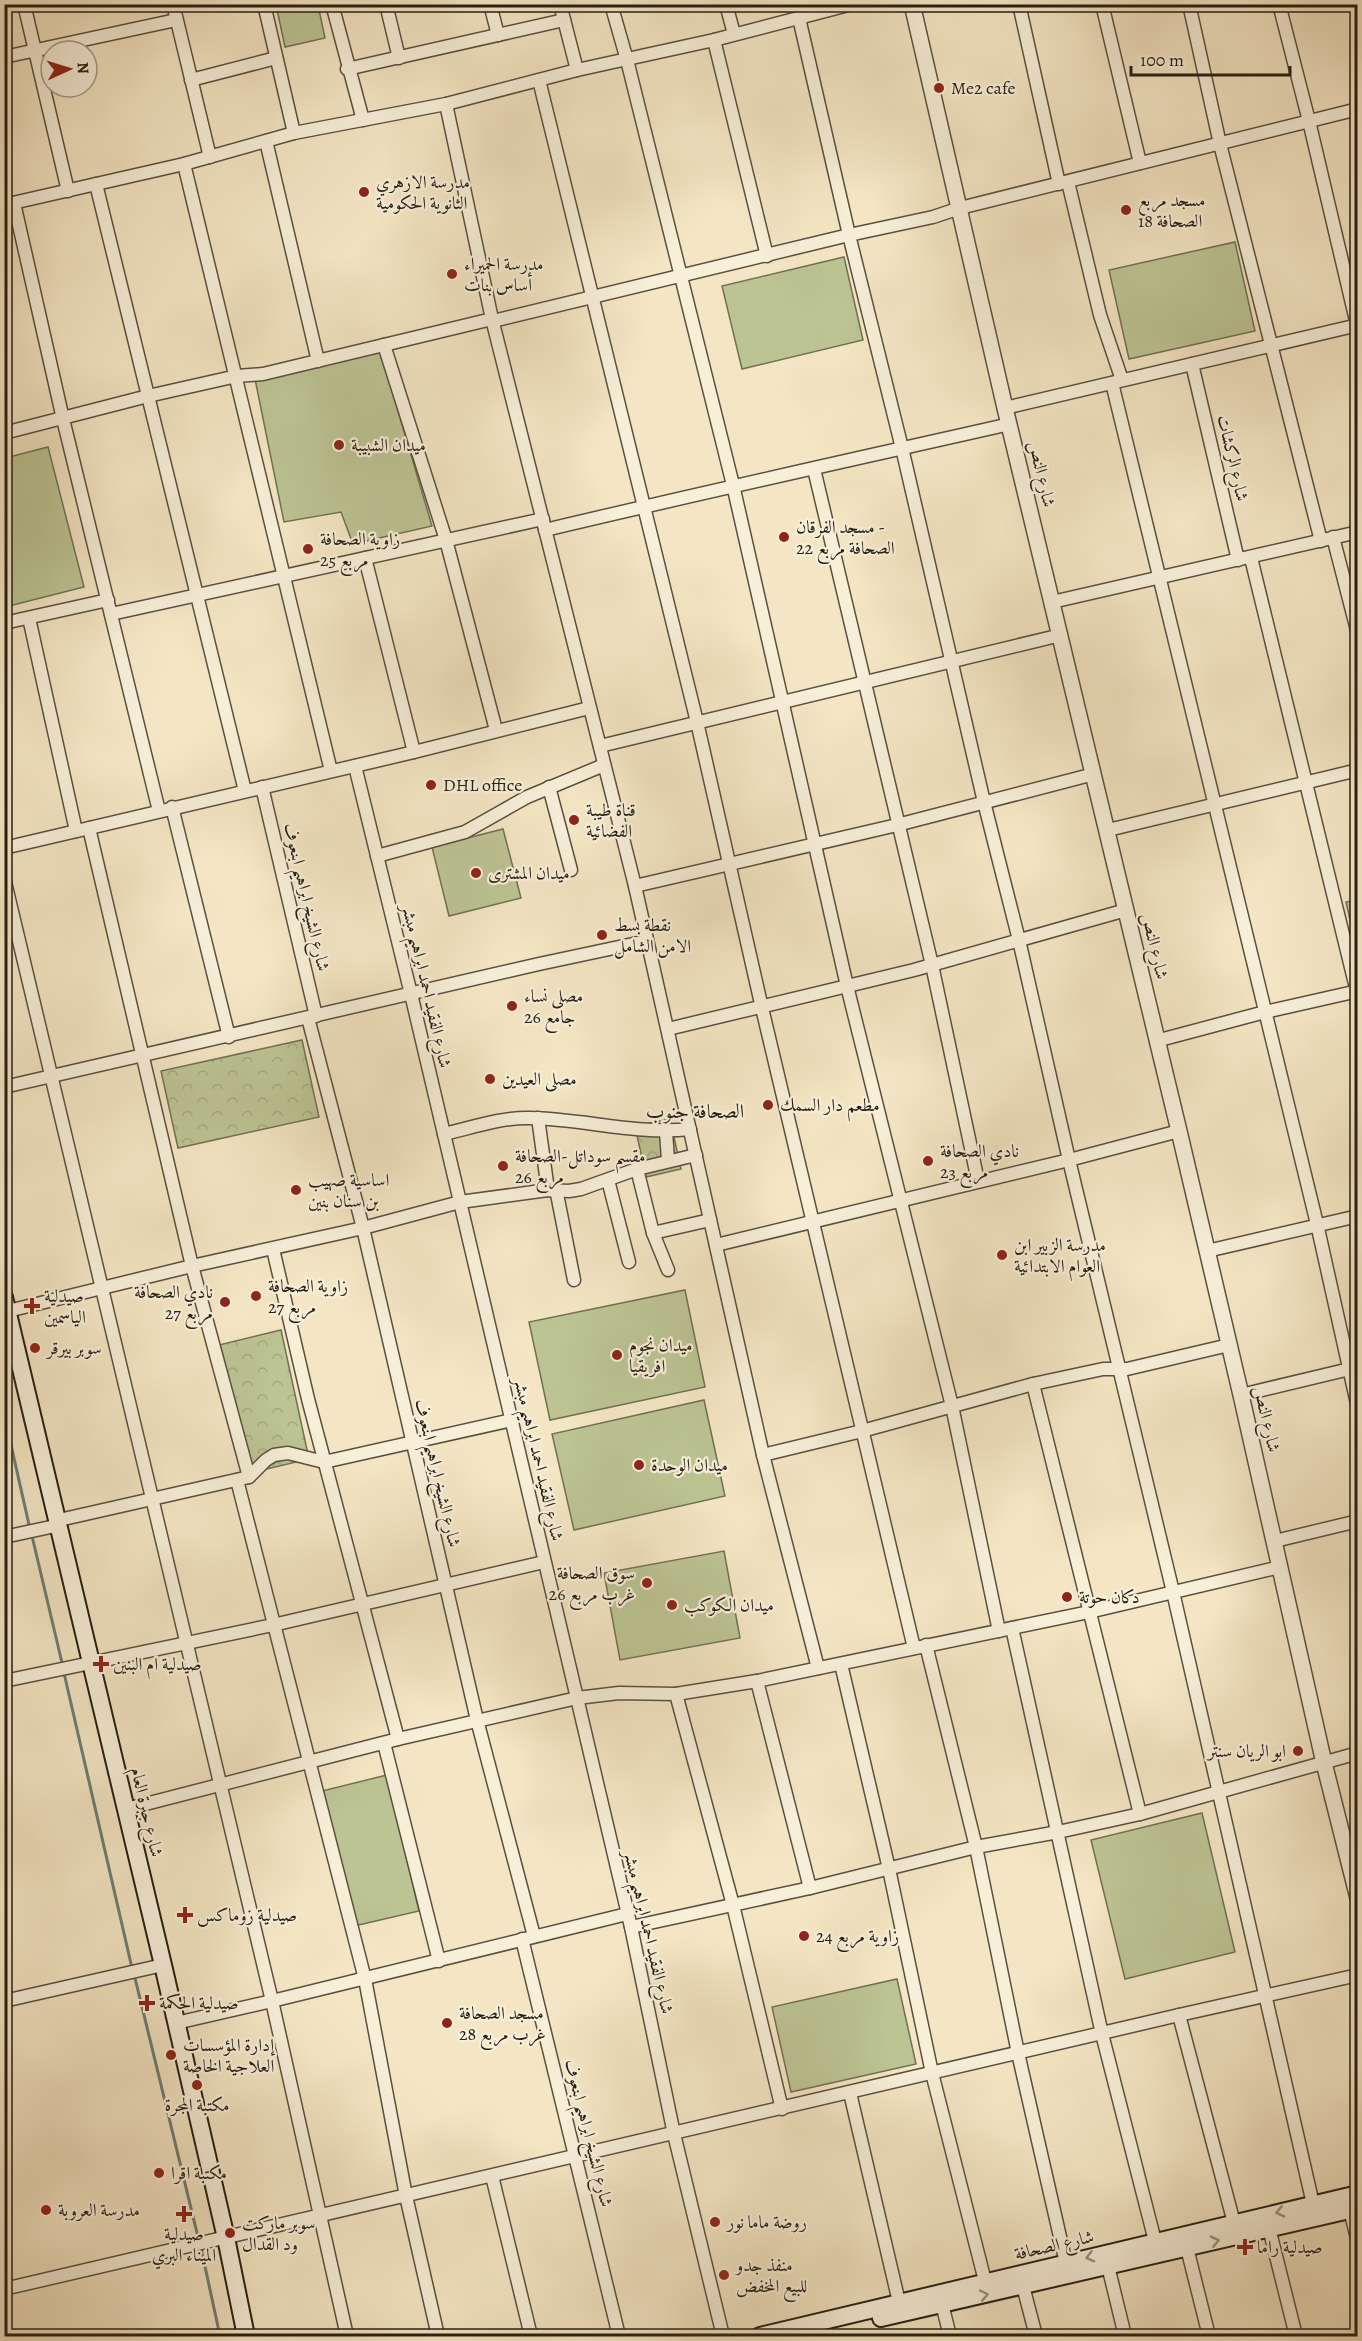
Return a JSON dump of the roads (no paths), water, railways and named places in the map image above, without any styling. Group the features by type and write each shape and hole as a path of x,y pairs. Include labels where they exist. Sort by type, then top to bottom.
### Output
{"main road":[{"name":"شارع جبرة العام","path":"6,1306 163,1965 226,2238 246,2337"},
{"name":"شارع الصحافة","path":"760,2337 985,2281 1358,2194"},
{"name":"شارع الصحافة","path":"804,2337 1354,2209"}],"street":[{"path":"24,4 68,191"},
{"path":"172,4 210,157"},
{"path":"264,4 294,133"},
{"path":"332,4 347,69 363,120"},
{"path":"386,4 399,58"},
{"path":"490,4 498,35"},
{"path":"560,4 577,70"},
{"path":"726,4 734,34"},
{"path":"159,811 9,204 184,164 294,133 446,104 577,70 714,40 833,7 852,4"},
{"name":"شارع النص","path":"912,4 1005,408 1108,830 1275,1540 1324,1763 1358,1898"},
{"path":"1019,4 1063,183 1117,382 1161,578 1353,1368 1358,1408"},
{"path":"1102,4 1140,163"},
{"path":"1189,4 1221,144 1273,345 1327,539 1358,634"},
{"path":"1005,408 1357,326 1279,4"},
{"path":"613,5 733,485 847,986 1058,1832 1102,2034 1155,2241"},
{"path":"800,18 849,235 902,448 984,802 1019,940 1069,1160 1173,1592 1313,2204"},
{"path":"4,57 176,20"},
{"path":"347,69 564,20"},
{"path":"714,40 767,256"},
{"path":"191,80 276,58"},
{"path":"539,80 697,723 862,1431 976,1847 1018,2053 1066,2263"},
{"path":"446,104 492,320 635,886 763,1455 818,1668"},
{"path":"4,433 148,396 237,376 263,374 933,217 960,208 1358,109"},
{"path":"266,141 318,361"},
{"path":"184,164 331,771"},
{"path":"96,184 245,791"},
{"path":"384,345 446,540 496,730"},
{"name":"شارع الركشات","path":"1192,364 1238,561"},
{"path":"111,614 446,540 644,506 1010,424"},
{"path":"814,469 932,965 978,1182"},
{"path":"1052,602 1358,532"},
{"path":"365,558 414,752"},
{"path":"1156,1041 1265,1012 1357,993 1251,558"},
{"path":"4,623 108,600"},
{"path":"29,618 76,831"},
{"path":"600,746 1061,635"},
{"path":"4,848 414,752 589,708"},
{"path":"377,856 465,832 522,799 604,765"},
{"name":"شارع الفقيد احمد ابراهيم مبشر","path":"355,766 631,1927 674,2134 723,2337"},
{"path":"1108,830 1358,770"},
{"path":"635,886 897,825 1094,774"},
{"name":"شارع الشيخ ابراهيم ابنعوف","path":"262,787 312,1017 446,1584 619,2337"},
{"path":"549,787 571,870"},
{"path":"172,807 229,1036"},
{"path":"89,828 243,1479 273,1626 365,1979 406,2196 438,2337"},
{"path":"4,878 272,2001 347,2337"},
{"path":"668,1029 932,965 1126,910"},
{"path":"4,1087 647,941"},
{"path":"444,1134 519,1119 538,1118 666,1131 690,1129"},
{"path":"538,1118 552,1190 574,1280"},
{"path":"666,1131 668,1160"},
{"path":"716,1245 1069,1160 1179,1131"},
{"path":"6,1306 102,1289 192,1266 363,1228 460,1202 552,1190 581,1189 637,1169 696,1155"},
{"path":"637,1169 653,1233 668,1270"},
{"path":"608,1180 629,1262"},
{"path":"1207,1251 1358,1216"},
{"path":"653,1233 711,1220"},
{"path":"273,1249 324,1462 398,1739"},
{"path":"763,1455 862,1431 1033,1384 1103,1369 1127,1370 1229,1345"},
{"path":"1241,1395 1353,1368"},
{"path":"1033,1384 1140,1814"},
{"path":"4,1537 152,1498 243,1479 274,1455 288,1453 324,1462 512,1420"},
{"path":"1275,1540 1358,1521"},
{"path":"4,1681 273,1626 544,1562"},
{"path":"126,1809 398,1739 577,1698 619,1693 676,1694 757,1681 1089,1612 1280,1567"},
{"path":"841,1664 889,1869 932,2073 985,2281"},
{"path":"757,1681 810,1888"},
{"path":"676,1694 733,1905 782,2109"},
{"path":"384,1743 439,1960"},
{"path":"631,1927 810,1888 976,1847 1140,1814 1358,1753"},
{"path":"176,2023 627,1914"},
{"path":"4,2001 163,1965"},
{"path":"4,2289 1358,1975"},
{"path":"1179,2015 1234,2223"},
{"path":"850,2093 899,2302"},
{"path":"492,2176 531,2337"},
{"path":"1354,2209 1358,2242"},
{"path":"1269,2228 1296,2337"},
{"path":"1187,2248 1209,2337"},
{"path":"1108,2266 1125,2337"},
{"path":"1023,2286 1036,2337"},
{"path":"942,2304 950,2337"}],"waterway":[{"path":"4,1414 30,1529"},
{"path":"32,1536 63,1667"},
{"path":"64,1673 132,1968"},
{"path":"134,1974 199,2241"},
{"path":"201,2248 220,2336"}],"place":[{"name":"Me2 cafe","path":"939,88"},
{"name":"مدرسة الازهري الثانوية الحكومية","path":"364,192"},
{"name":"مسجد مربع 18 الصحافة","path":"1126,210"},
{"name":"مدرسة الحميراء أساس بنات","path":"452,274"},
{"name":"ميدان الشبيبة","path":"339,445"},
{"name":"مسجد الفرقان - الصحافة مربع 22","path":"784,537"},
{"name":"زاوية الصحافة مربع 25","path":"308,549"},
{"name":"DHL office","path":"431,785"},
{"name":"قناة طيبة الفضائية","path":"574,820"},
{"name":"ميدان المشترى","path":"476,873"},
{"name":"نقطة بسط الامن الشامل","path":"602,935"},
{"name":"مصلى نساء جامع 26","path":"512,1006"},
{"name":"مصلى العيدين","path":"490,1079"},
{"name":"مطعم دار السمك","path":"768,1105"},
{"name":"نادي الصحافة مربع 23","path":"928,1161"},
{"name":"مقسم سوداتل-الصحافة مربع 26","path":"503,1166"},
{"name":"اساسية صهيب بن سنان بنين","path":"296,1190"},
{"name":"مدرسة الزبير ابن العوام الابتدائية","path":"1002,1255"},
{"name":"زاوية الصحافة مربع 27","path":"256,1296"},
{"name":"نادي الصحافة مربع 27","path":"225,1302"},
{"name":"صيدلية الياسمين","path":"32,1306"},
{"name":"سوبر بيرقر","path":"35,1348"},
{"name":"ميدان نجوم افريقيا","path":"617,1355"},
{"name":"ميدان الوحدة","path":"639,1465"},
{"name":"سوق الصحافة غرب مربع 26","path":"647,1583"},
{"name":"دكان حوتة","path":"1067,1597"},
{"name":"ميدان الكوكب","path":"672,1605"},
{"name":"صيدلية ام البنين","path":"101,1664"},
{"name":"ابو الريان سنتر","path":"1298,1751"},
{"name":"صيدلية زوماكس","path":"185,1915"},
{"name":"زاوية مربع 24","path":"804,1936"},
{"name":"صيدلية الحكمة","path":"147,2003"},
{"name":"مسجد الصحافة غرب مربع 28","path":"447,2023"},
{"name":"إدارة المؤسسات العلاجية الخاصة","path":"171,2055"},
{"name":"مكتبة المجرة","path":"197,2085"},
{"name":"مكتبة اقرا","path":"159,2173"},
{"name":"مدرسة العروبة","path":"46,2210"},
{"name":"صيدلية الميناء البري","path":"184,2214"},
{"name":"روضة ماما نور","path":"715,2222"},
{"name":"سوبر ماركت ود القدال","path":"230,2233"},
{"name":"صيدلية راما","path":"1245,2247"},
{"name":"منفذ جدو للبيع المخفض","path":"724,2275"}],"district":[{"name":"الصحافة جنوب","path":"695,1111"}]}
